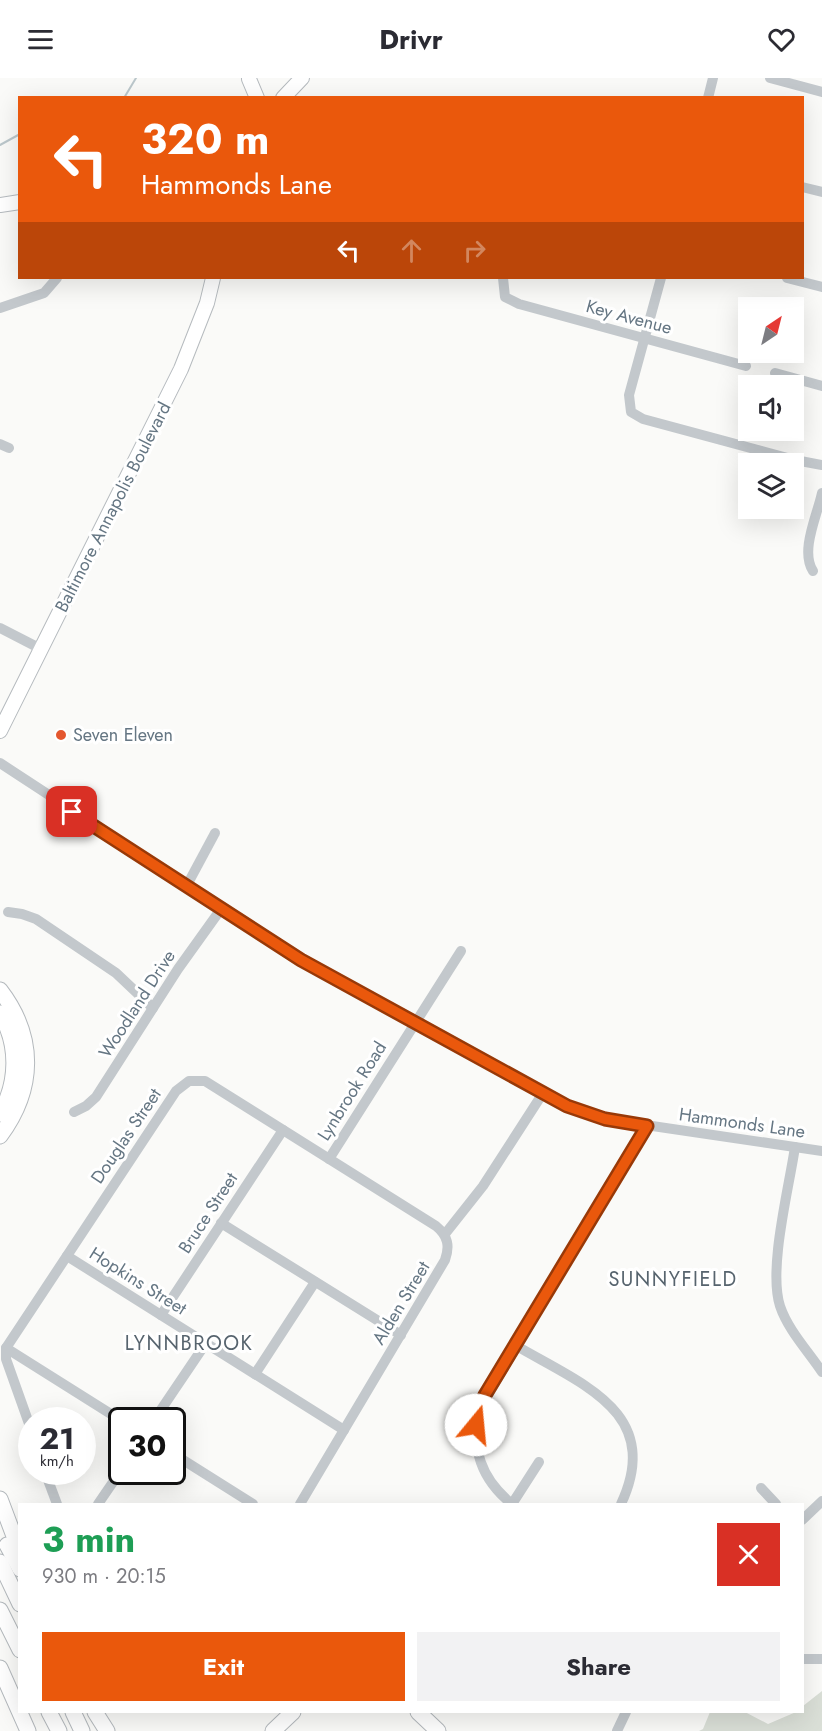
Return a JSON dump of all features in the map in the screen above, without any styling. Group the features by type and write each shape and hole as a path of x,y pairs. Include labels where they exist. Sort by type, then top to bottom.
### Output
{"highway":[{"path":"0,990 16,1013 26,1045 27,1061 20,1103 0,1136"},
{"path":"0,1013 9,1031 15,1063 9,1096 0,1114"},
{"path":"0,1499 18,1547"},
{"path":"0,1530 18,1565"},
{"path":"0,1562 18,1600"},
{"path":"0,1610 18,1646"},
{"path":"0,1668 18,1708"},
{"path":"20,1713 28,1731"},
{"path":"50,1713 59,1731"},
{"path":"73,1713 82,1731"},
{"path":"96,1713 107,1731"},
{"path":"273,1731 292,1713"},
{"path":"419,1713 438,1731"}],"main road":[{"path":"286,96 302,78"},
{"path":"246,96 249,79"},
{"path":"249,79 256,96"},
{"path":"0,205 18,202"},
{"name":"Baltimore Annapolis Boulevard","path":"0,731 181,369 207,303 213,279"}],"street":[{"path":"708,96 713,78"},
{"path":"770,78 822,92"},
{"path":"804,188 822,192"},
{"path":"0,308 44,293 56,279"},
{"name":"Key Avenue","path":"503,279 505,297 519,304 746,366"},
{"path":"661,279 630,395 631,412 643,419 795,460 822,465"},
{"path":"791,279 822,287"},
{"path":"775,373 822,386"},
{"path":"813,571 808,564 808,548 822,493"},
{"path":"0,628 42,650"},
{"name":"Hammonds Lane","path":"0,764 301,960 543,1093 584,1113 647,1126 822,1151"},
{"path":"186,887 215,834"},
{"name":"Woodland Drive","path":"74,1112 86,1107 96,1097 153,1008 221,909"},
{"path":"8,912 36,919 116,973 153,1008"},
{"name":"Lynbrook Road","path":"329,1159 461,951"},
{"name":"Douglas Street","path":"6,1348 181,1085 189,1081 205,1081 329,1159"},
{"path":"329,1159 445,1234 472,1203 543,1093"},
{"path":"511,1503 499,1494 483,1471 477,1455 475,1439 479,1410 515,1345 647,1126"},
{"name":"Bruce Street","path":"161,1315 283,1130"},
{"path":"795,1148 777,1264 777,1294 788,1322 822,1371"},
{"path":"221,1223 401,1335"},
{"name":"Alden Street","path":"301,1503 445,1260 448,1243 445,1234"},
{"name":"Hopkins Street","path":"67,1256 344,1431"},
{"path":"255,1374 315,1282"},
{"path":"163,1407 206,1343"},
{"path":"515,1345 602,1396 620,1413 632,1437 634,1452 631,1480 621,1503"},
{"path":"6,1348 108,1412"},
{"path":"6,1348 6,1359 23,1407"},
{"path":"186,1462 251,1503"},
{"path":"513,1503 539,1462"},
{"path":"50,1485 57,1503"},
{"path":"99,1503 111,1485"},
{"path":"761,1488 775,1503"},
{"path":"804,1518 822,1501"},
{"path":"804,1659 822,1659"},
{"path":"617,1731 626,1713"}],"shaded area":[{"path":"822,1691 822,1731 699,1731 703,1729 710,1713 747,1713 768,1724 794,1713 804,1713 804,1705"}],"waterway":[{"path":"125,96 136,78"},
{"path":"0,145 18,135"}],"place":[{"name":"Seven Eleven","path":"61,735"}],"district":[{"name":"SUNNYFIELD","path":"673,1279"},
{"name":"LYNNBROOK","path":"189,1343"}],"route":[{"path":"72,812 186,887 341,983 567,1106 605,1119 647,1126 485,1395 476,1425"}]}
